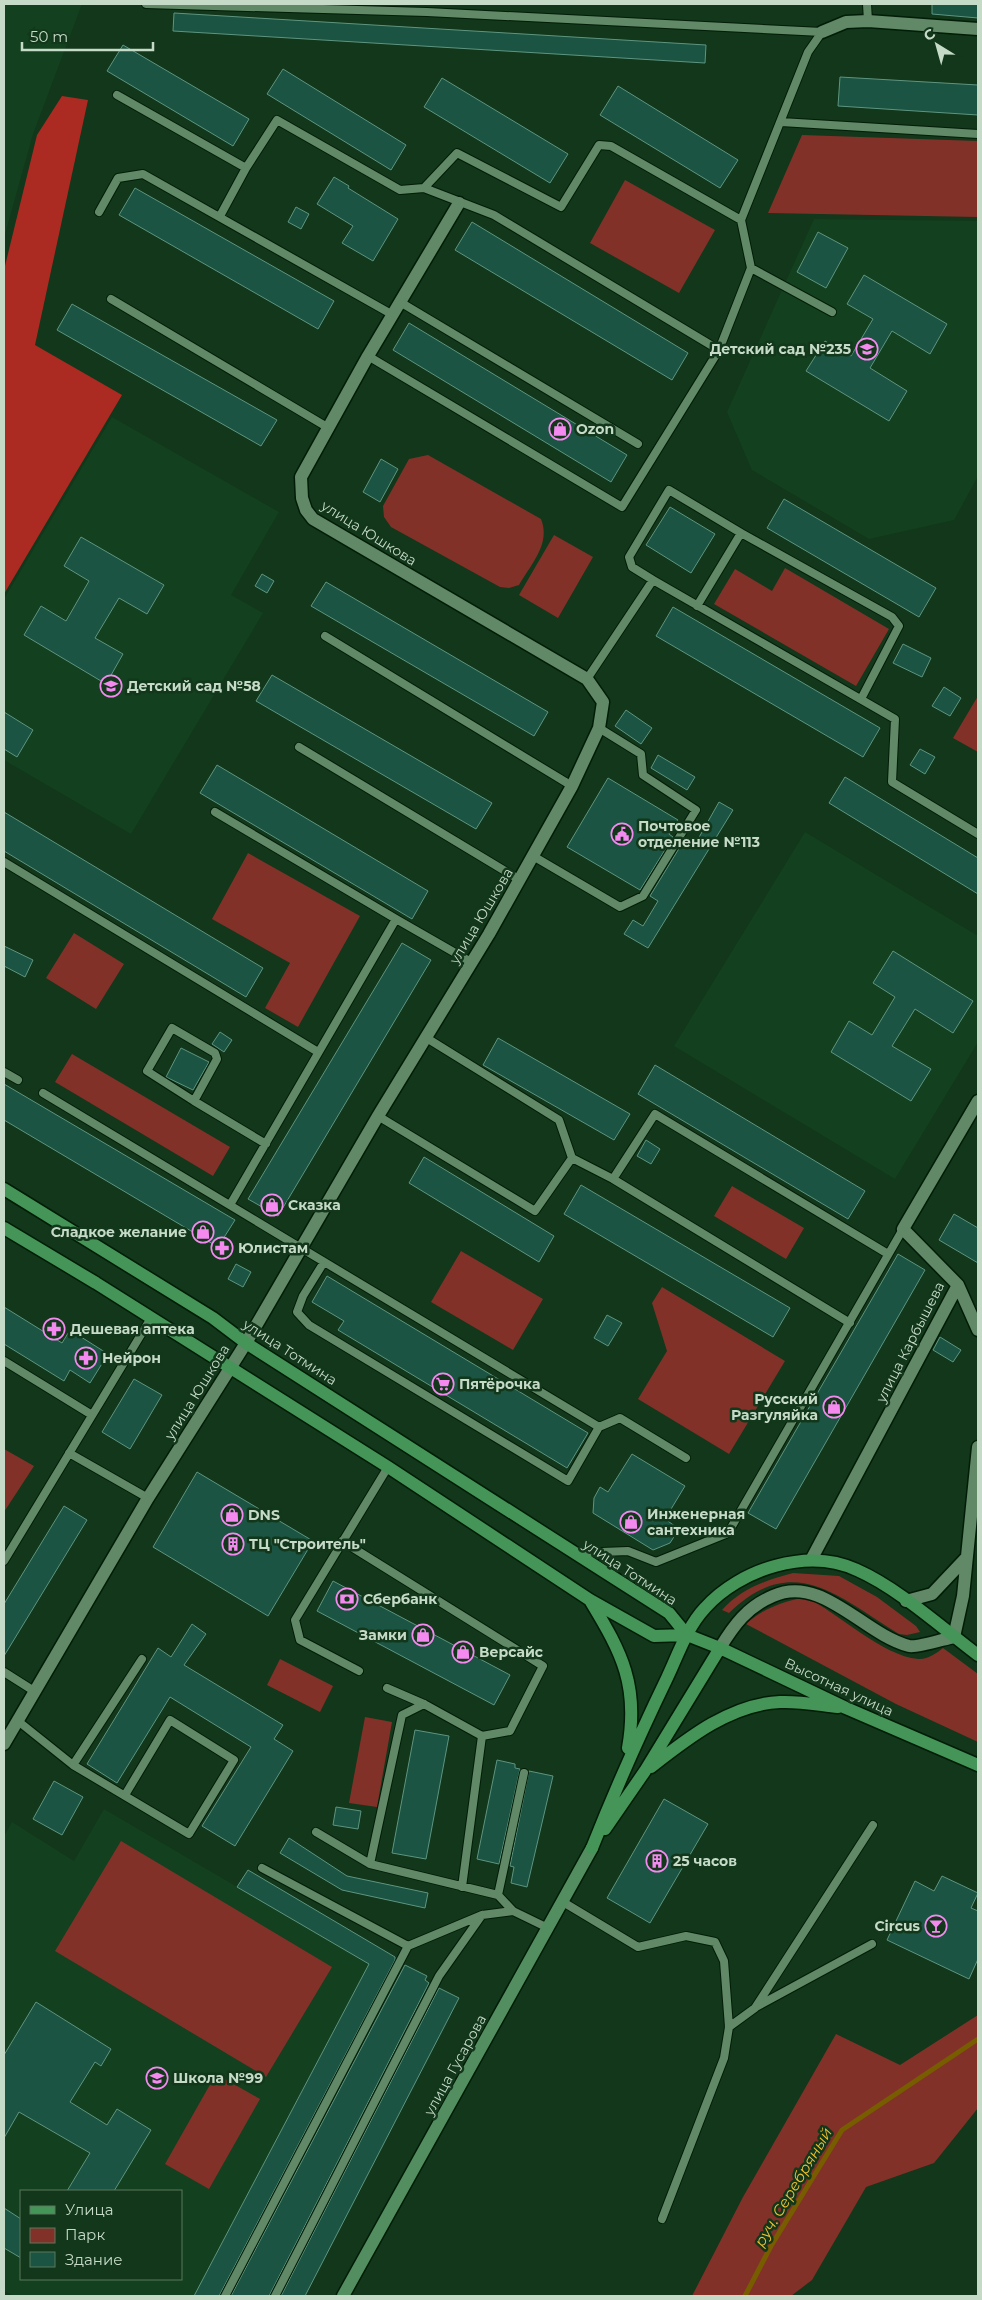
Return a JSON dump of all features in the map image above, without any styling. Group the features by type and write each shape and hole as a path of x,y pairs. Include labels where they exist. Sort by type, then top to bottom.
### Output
{"main road":[{"name":"улица Тотмина","path":"4,1190 213,1318 246,1343 669,1613 687,1635"},
{"path":"4,1228 388,1467 590,1600 654,1636 687,1635"},
{"path":"592,1848 625,1765 687,1635 704,1608 726,1589 753,1575 795,1561 811,1560 856,1569 906,1601 978,1655"},
{"path":"590,1600 613,1638 631,1686 632,1726 625,1765"},
{"name":"Высотная улица","path":"687,1635 720,1648 846,1708 978,1765"},
{"path":"592,1848 645,1771 720,1648"},
{"path":"645,1771 688,1738 713,1722 748,1708 780,1702 846,1708"},
{"name":"улица Гусарова","path":"344,2296 592,1848"}],"street":[{"path":"822,32 846,22 868,21 978,29"},
{"name":"улица Юшкова","path":"4,1744 148,1498 246,1343 378,1116 520,880 572,786 599,728 603,702 587,679 313,519 306,510 302,498 301,477 327,427 459,203"},
{"path":"903,1230 978,1101"},
{"name":"улица Карбышева","path":"811,1560 958,1285 903,1230"},
{"path":"958,1285 978,1330"},
{"path":"720,1648 737,1620 759,1601 796,1589 811,1592 875,1631 911,1647 954,1637 963,1596 978,1447"},
{"path":"906,1601 932,1594 966,1558"}],"lane":[{"path":"146,4 427,8 822,32"},
{"path":"866,4 868,21"},
{"path":"368,356 622,507 719,350 751,268 741,220 808,52 822,32"},
{"path":"117,94 246,168"},
{"path":"220,216 246,168 277,120 400,190 424,188 494,215 719,350"},
{"path":"781,122 978,134"},
{"path":"424,188 457,153 561,207 599,145 611,146 741,220"},
{"path":"99,212 118,178 143,174 392,315"},
{"path":"751,268 832,312"},
{"path":"111,299 327,427"},
{"path":"400,302 638,444"},
{"path":"861,699 899,626 892,617 741,533 669,490 630,557 632,567 895,719 892,782 978,834"},
{"path":"697,606 741,533"},
{"path":"587,679 653,580"},
{"path":"325,636 572,786"},
{"path":"533,856 620,906 643,896 696,810 643,775 641,754 599,728"},
{"path":"299,747 520,880"},
{"path":"215,812 471,962"},
{"path":"4,862 318,1052"},
{"path":"230,1205 396,919"},
{"path":"194,1101 217,1059 216,1053 172,1028 147,1071 194,1101 266,1144"},
{"path":"425,1037 559,1120 572,1158 613,1179 850,1323"},
{"path":"4,1072 18,1080"},
{"path":"43,1093 599,1427"},
{"path":"613,1179 654,1114 888,1254"},
{"path":"378,1116 535,1211 572,1158"},
{"path":"573,1553 628,1551 656,1562 728,1533 903,1230"},
{"path":"324,1262 303,1296 297,1312 309,1325 568,1481 599,1427 620,1418 686,1458"},
{"path":"4,1561 151,1318"},
{"path":"4,1361 92,1415"},
{"path":"69,1453 148,1498"},
{"path":"358,1671 300,1640 295,1620 388,1467"},
{"path":"342,1541 542,1666 510,1731 482,1736 424,1704 387,1688"},
{"path":"73,1765 142,1659"},
{"path":"4,1672 34,1691"},
{"path":"370,1864 402,1714 424,1704"},
{"path":"18,1721 73,1765 189,1834 234,1760 170,1720 125,1795"},
{"path":"462,1887 482,1736"},
{"path":"498,1895 524,1773"},
{"path":"755,2008 873,1825"},
{"path":"316,1832 370,1864 498,1895 513,1912 548,1928"},
{"path":"262,1868 408,1946"},
{"path":"563,1902 638,1947 686,1936 715,1942 724,1961 729,2027 724,2058 662,2219"},
{"path":"225,2296 408,1946 482,1915 513,1912"},
{"path":"275,2296 440,1976 482,1915"},
{"path":"729,2027 755,2008 872,1944"}],"shaded area":[{"path":"4,4 82,4 33,134 4,238"},
{"path":"62,96 88,100 35,345 122,395 4,594 4,270 37,135"},
{"name":"Детский сад №235","path":"814,219 978,221 978,476 954,520 869,539 752,470 727,412"},
{"name":"Детский сад №58","path":"112,417 279,512 231,595 263,613 131,834 4,760 4,599"},
{"path":"805,832 978,936 978,1042 895,1179 674,1046"},
{"name":"Школа №99","path":"104,1809 369,1964 194,2296 14,2296 4,2291 4,1836 12,1822 74,1861"}],"green space":[{"path":"802,135 978,141 978,217 768,213"},
{"path":"625,180 715,230 679,293 590,243"},
{"path":"428,455 541,519 543,528 542,545 519,585 509,588 500,587 391,527 384,517 383,506 409,459"},
{"path":"554,535 593,557 558,618 519,595"},
{"path":"785,568 889,629 856,686 714,604 735,569 772,591"},
{"path":"978,696 978,752 953,738"},
{"path":"248,853 360,916 298,1027 265,1008 290,963 212,919"},
{"path":"74,933 124,964 96,1009 46,978"},
{"path":"72,1054 230,1147 213,1176 55,1082"},
{"path":"732,1186 804,1228 786,1259 714,1216"},
{"path":"461,1251 543,1299 513,1350 431,1302"},
{"path":"662,1287 785,1361 729,1454 638,1399 667,1351 652,1303"},
{"path":"4,1449 34,1466 4,1512"},
{"path":"793,1573 839,1576 877,1597 916,1626 920,1632 907,1635 899,1634 836,1595 816,1586 796,1582 775,1585 753,1594 729,1613 722,1610 737,1596 754,1586"},
{"path":"806,1597 876,1643 890,1650 904,1656 921,1659 932,1656 943,1648 978,1674 978,1742 896,1704 746,1624 774,1606"},
{"path":"280,1659 333,1686 320,1712 267,1685"},
{"path":"365,1717 392,1722 377,1807 349,1803"},
{"path":"121,1841 332,1967 266,2077 55,1951"},
{"path":"978,2015 978,2108 934,2163 866,2187 812,2280 791,2296 692,2296 743,2197 836,2034 900,2065"},
{"path":"216,2074 260,2099 209,2189 165,2164"}],"building":[{"path":"932,4 978,4 978,18 932,14"},
{"path":"174,13 706,45 705,63 173,31"},
{"path":"123,45 249,119 233,146 107,71"},
{"path":"283,69 406,145 391,170 267,94"},
{"path":"840,77 978,85 978,115 838,106"},
{"path":"442,78 568,154 550,183 424,107"},
{"path":"618,86 738,160 720,188 600,115"},
{"path":"334,177 349,186 348,188 398,219 373,261 342,243 353,226 317,204"},
{"path":"135,188 334,301 318,329 119,215"},
{"path":"296,207 309,214 301,229 288,222"},
{"path":"472,222 688,353 672,380 455,250"},
{"path":"818,232 848,248 826,288 797,272"},
{"path":"864,275 947,324 930,354 892,331 870,368 907,391 889,421 806,371 825,341 851,356 873,319 847,304"},
{"path":"72,304 277,420 261,446 57,330"},
{"path":"409,323 627,455 611,482 393,350"},
{"path":"381,459 398,469 380,502 363,492"},
{"path":"784,499 936,588 919,617 767,528"},
{"path":"670,507 715,534 691,573 646,545"},
{"path":"81,537 164,585 147,614 119,598 95,638 123,654 106,684 24,635 41,606 66,621 89,581 64,566"},
{"path":"262,574 274,581 267,593 255,586"},
{"path":"326,582 548,712 534,736 311,606"},
{"path":"673,607 880,728 863,757 656,636"},
{"path":"903,644 931,658 922,677 893,663"},
{"path":"272,675 492,803 476,829 256,701"},
{"path":"944,687 961,698 950,716 932,706"},
{"path":"626,710 652,728 641,744 615,726"},
{"path":"4,712 33,730 17,757 4,749"},
{"path":"920,749 935,757 925,774 910,765"},
{"path":"658,755 695,777 687,790 651,768"},
{"path":"217,765 428,891 412,919 200,793"},
{"path":"845,777 978,858 978,894 829,803"},
{"name":"Почтовое отделение №113","path":"608,778 678,820 669,834 673,837 640,890 567,847"},
{"path":"719,802 733,810 648,948 624,934 633,920 643,926 658,901 650,896 683,842 693,848"},
{"path":"4,812 263,968 246,997 4,851"},
{"path":"402,943 431,960 278,1216 248,1199"},
{"path":"4,946 33,960 25,977 4,966"},
{"path":"893,951 973,1001 953,1033 915,1009 892,1046 931,1069 911,1101 831,1052 849,1021 872,1035 895,997 873,983"},
{"path":"220,1032 232,1040 224,1052 212,1044"},
{"path":"498,1038 630,1114 614,1140 483,1065"},
{"path":"181,1048 209,1062 193,1090 166,1077"},
{"path":"655,1065 865,1191 848,1219 638,1094"},
{"path":"4,1084 235,1220 218,1247 4,1120"},
{"path":"646,1140 660,1149 651,1164 637,1156"},
{"path":"424,1157 554,1236 539,1262 409,1183"},
{"path":"581,1185 790,1308 773,1337 564,1214"},
{"path":"954,1214 978,1228 978,1263 939,1240"},
{"path":"898,1254 925,1270 776,1529 748,1513"},
{"path":"236,1264 251,1272 243,1287 228,1279"},
{"path":"327,1276 588,1433 567,1468 338,1330 344,1321 312,1302"},
{"path":"4,1307 62,1343 70,1330 108,1354 90,1383 70,1370 64,1381 4,1344"},
{"path":"607,1315 622,1323 608,1346 594,1338"},
{"path":"940,1337 961,1350 953,1362 933,1350"},
{"path":"134,1379 162,1395 130,1449 102,1432"},
{"path":"632,1454 685,1486 665,1519 679,1529 670,1543 653,1550 593,1513 594,1498 600,1487 608,1492"},
{"name":"ТЦ \"Строитель\"","path":"197,1472 313,1541 268,1616 153,1547"},
{"path":"64,1506 87,1520 4,1656 4,1604"},
{"path":"333,1581 510,1675 494,1705 317,1611"},
{"path":"192,1624 206,1634 184,1665 283,1725 274,1739 293,1751 235,1846 202,1826 251,1747 170,1697 117,1783 87,1764 158,1648 171,1657"},
{"path":"415,1730 449,1736 426,1859 392,1853"},
{"path":"497,1760 515,1764 515,1768 520,1769 499,1864 477,1859"},
{"path":"529,1771 553,1776 527,1887 511,1883 514,1867 510,1866"},
{"path":"54,1781 83,1797 62,1835 33,1819"},
{"name":"25 часов","path":"664,1799 708,1824 650,1923 607,1898"},
{"path":"336,1807 361,1811 358,1829 333,1825"},
{"path":"289,1838 347,1876 428,1893 425,1908 342,1890 280,1853"},
{"path":"248,1870 395,1957 395,1960 219,2296 194,2296 369,1964 237,1887"},
{"name":"Circus","path":"942,1876 978,1893 971,1908 978,1911 978,1959 969,1979 887,1940 915,1881 934,1891"},
{"path":"405,1965 427,1976 425,1980 429,1983 269,2296 231,2296"},
{"path":"439,1988 459,1998 305,2296 281,2296"},
{"path":"36,2002 111,2049 101,2066 95,2062 70,2102 107,2125 117,2109 151,2130 115,2190 68,2190 90,2153 19,2112 4,2138 4,2055"},
{"path":"4,2208 20,2218 20,2257 4,2248"}],"waterway":[{"name":"руч. Серебряный","path":"745,2296 771,2246 842,2130 978,2039"}],"place":[{"name":"Детский сад №235","path":"867,349"},
{"name":"Ozon","path":"560,429"},
{"name":"Детский сад №58","path":"111,686"},
{"name":"Почтовое отделение №113","path":"622,834"},
{"name":"Сказка","path":"272,1205"},
{"name":"Сладкое желание","path":"203,1232"},
{"name":"Юлистам","path":"222,1248"},
{"name":"Дешевая аптека","path":"54,1329"},
{"name":"Нейрон","path":"86,1358"},
{"name":"Пятёрочка","path":"443,1384"},
{"name":"Русский Разгуляйка","path":"834,1407"},
{"name":"DNS","path":"232,1515"},
{"name":"Инженерная сантехника","path":"631,1522"},
{"name":"ТЦ \"Строитель\"","path":"233,1544"},
{"name":"Сбербанк","path":"347,1599"},
{"name":"Замки","path":"423,1635"},
{"name":"Версайс","path":"463,1652"},
{"name":"25 часов","path":"657,1861"},
{"name":"Circus","path":"936,1926"},
{"name":"Школа №99","path":"157,2078"}]}
